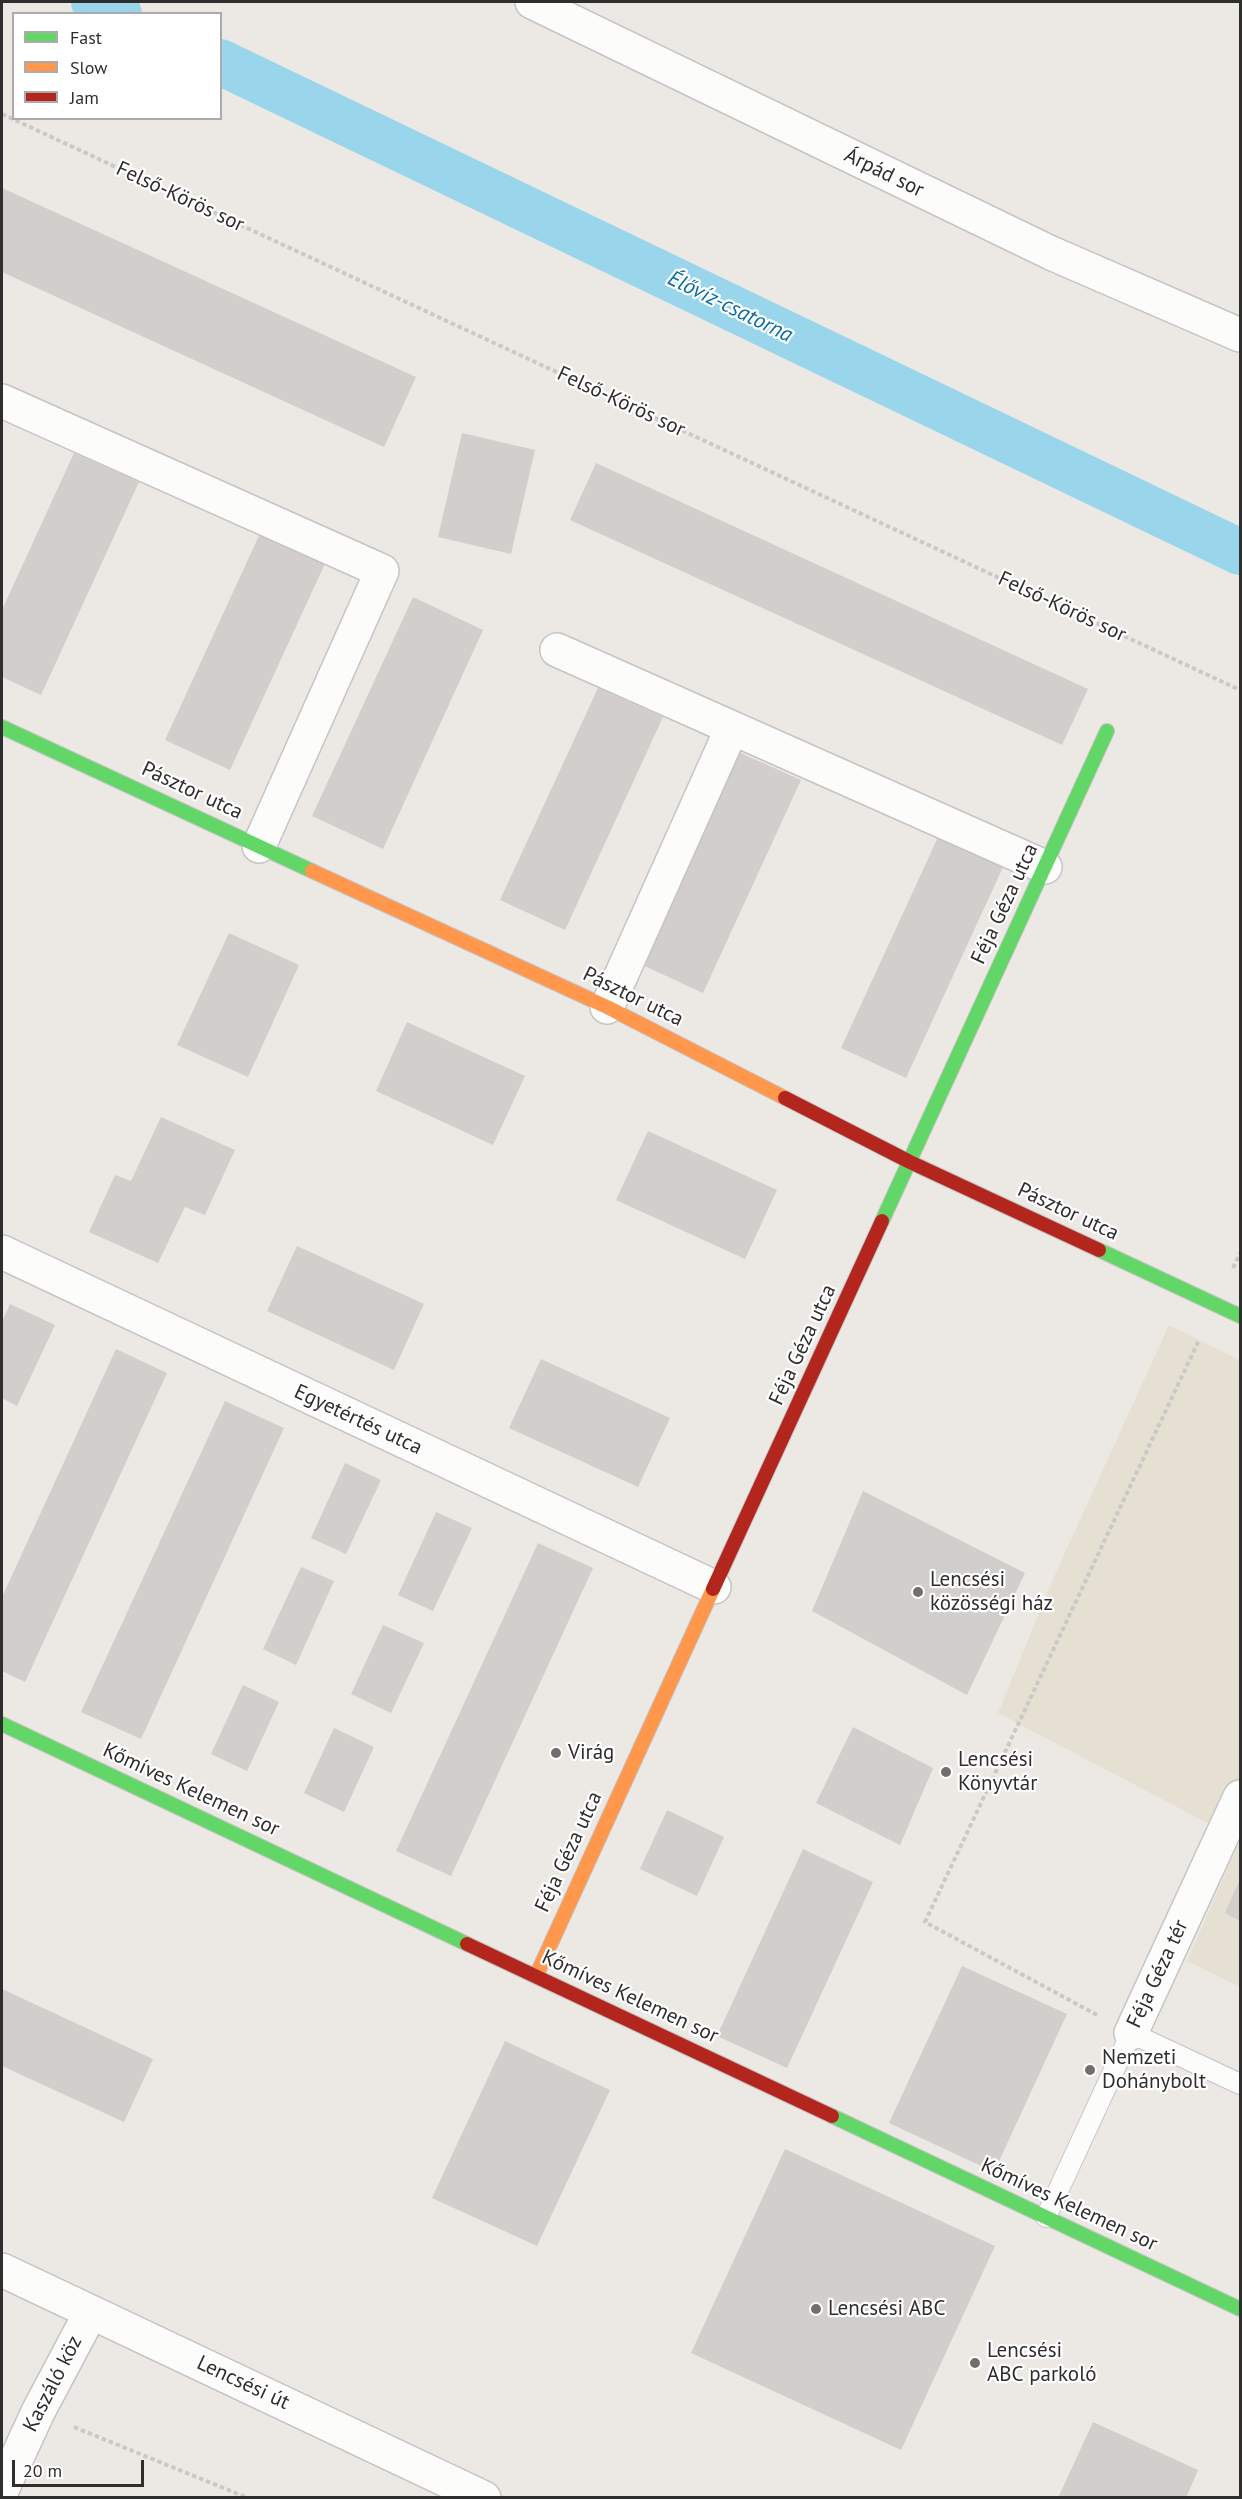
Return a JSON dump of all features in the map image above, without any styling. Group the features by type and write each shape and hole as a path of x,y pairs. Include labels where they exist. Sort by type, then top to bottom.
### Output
{"street":[{"name":"Árpád sor","path":"532,2 1050,253 1240,335"},
{"path":"2,401 382,571 259,846"},
{"path":"557,650 1045,867"},
{"name":"Pásztor utca","path":"2,726 607,1007 910,1162 1240,1316"},
{"path":"607,1007 732,728"},
{"name":"Féja Géza utca","path":"536,1976 1107,731"},
{"name":"Egyetértés utca","path":"2,1252 714,1587"},
{"name":"Kőmíves Kelemen sor","path":"2,1724 1240,2309"},
{"name":"Féja Géza tér","path":"1131,2033 1240,1797"},
{"name":"Lencsési út","path":"2,2270 484,2498"},
{"name":"Kaszáló köz","path":"2,2490 38,2412 91,2312"}],"lane":[{"path":"1131,2033 1240,2084"},
{"name":"Féja Géza tér","path":"1046,2217 1131,2033"}],"path":[{"name":"Felső-Körös sor","path":"15,120 1240,690"},
{"path":"1131,2033 925,1922 1240,1253"},
{"path":"38,2412 248,2498"}],"shaded area":[{"path":"1169,1325 1240,1360 1240,1840 998,1713 1053,1579"},
{"path":"1240,1840 1240,1987 1187,1961"}],"building":[{"path":"2,188 416,377 384,447 2,272"},
{"path":"462,433 535,450 511,554 438,537"},
{"path":"74,453 139,482 41,695 2,677 2,610"},
{"path":"596,463 1088,689 1062,745 570,520"},
{"path":"263,527 328,557 230,770 165,740"},
{"path":"413,597 483,630 383,849 312,816"},
{"path":"598,688 663,717 565,930 500,900"},
{"path":"736,751 801,780 703,993 638,963"},
{"path":"939,835 1004,865 906,1078 841,1048"},
{"path":"229,933 299,965 248,1077 177,1045"},
{"path":"407,1022 525,1076 493,1145 376,1091"},
{"path":"161,1117 235,1150 205,1215 185,1207 158,1263 89,1232 115,1175 131,1181"},
{"path":"648,1131 777,1190 745,1259 616,1200"},
{"path":"297,1246 424,1304 394,1370 267,1311"},
{"path":"10,1304 55,1325 17,1406 2,1398 2,1322"},
{"path":"116,1349 167,1373 25,1682 2,1671 2,1597"},
{"path":"541,1359 670,1418 638,1487 509,1428"},
{"path":"225,1401 284,1428 141,1739 81,1712"},
{"path":"345,1463 381,1480 346,1554 311,1538"},
{"name":"Lencsési közösségi ház","path":"863,1491 1025,1573 967,1695 812,1611"},
{"path":"436,1512 472,1528 433,1611 398,1595"},
{"path":"538,1543 593,1568 451,1876 396,1851"},
{"path":"301,1567 334,1581 296,1665 263,1649"},
{"path":"383,1625 424,1643 391,1713 351,1694"},
{"path":"243,1685 279,1702 247,1771 211,1754"},
{"path":"853,1727 933,1768 900,1845 816,1803"},
{"path":"334,1728 374,1747 344,1812 304,1793"},
{"path":"667,1810 724,1837 697,1896 640,1869"},
{"path":"803,1849 873,1882 787,2068 717,2036"},
{"path":"1240,1879 1240,1921 1225,1913"},
{"path":"962,1966 1067,2014 994,2172 889,2123"},
{"path":"2,1989 153,2059 124,2122 2,2066"},
{"path":"505,2041 610,2090 537,2246 432,2198"},
{"path":"785,2149 995,2246 901,2450 691,2353"},
{"path":"1093,2422 1198,2470 1186,2498 1058,2498"}],"waterway":[{"name":"Élővíz-csatorna","path":"94,2 115,12"},
{"name":"Élővíz-csatorna","path":"222,63 1240,552"}],"traffic: fast":[{"path":"2,727 312,871"},
{"path":"882,1221 1107,731"},
{"path":"1099,1250 1240,1316"},
{"path":"2,1724 467,1944"},
{"path":"832,2116 1240,2309"}],"traffic: slow":[{"path":"312,871 607,1007 785,1098"},
{"path":"536,1976 713,1589"}],"traffic: jam":[{"path":"785,1098 910,1162 1099,1250"},
{"path":"713,1589 882,1221"},
{"path":"467,1944 832,2116"}],"place":[{"name":"Lencsési közösségi ház","path":"918,1592"},
{"name":"Virág","path":"556,1753"},
{"name":"Lencsési Könyvtár","path":"946,1772"},
{"name":"Nemzeti Dohánybolt","path":"1090,2070"},
{"name":"Lencsési ABC","path":"816,2309"},
{"name":"Lencsési ABC parkoló","path":"975,2363"}]}
